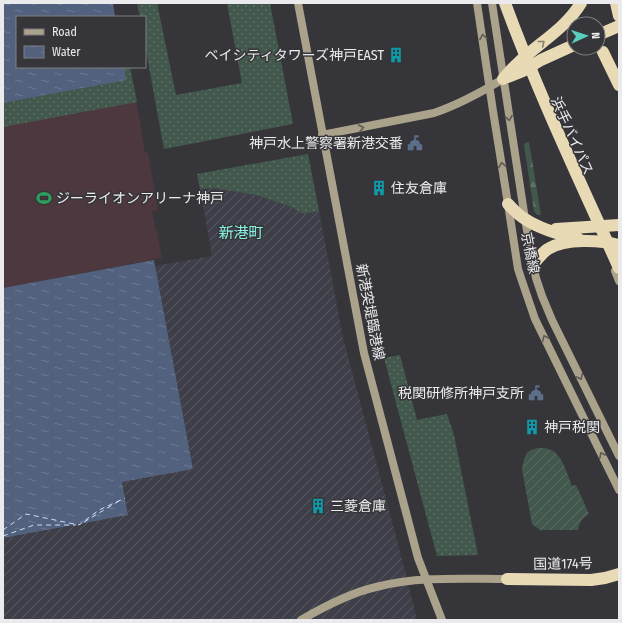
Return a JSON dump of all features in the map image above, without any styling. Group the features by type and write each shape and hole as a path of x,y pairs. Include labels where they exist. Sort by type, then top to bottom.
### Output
{"highway":[{"name":"浜手バイパス","path":"500,3 511,34 618,275"},
{"name":"浜手バイパス","path":"505,3 515,32 618,275"},
{"path":"503,79 518,63 562,26 575,13 581,3"},
{"path":"616,3 619,16"},
{"path":"606,32 619,26"},
{"path":"503,79 566,49"},
{"path":"605,56 619,85"},
{"path":"508,204 525,219 543,228 568,236 619,245"},
{"path":"543,228 587,228 619,225"},
{"path":"533,264 549,248 568,236 587,228"},
{"path":"549,248 574,241 588,240"},
{"name":"国道174号","path":"507,579 591,580 619,574"}],"street":[{"name":"新港突堤臨港線","path":"298,3 364,353 418,558 442,620"},
{"name":"京橋線","path":"477,3 518,269 535,318 619,490"},
{"name":"京橋線","path":"492,3 533,264 542,296 552,320 619,456"},
{"path":"322,135 434,113 458,104 503,79"},
{"path":"302,620 336,601 375,587 396,583 451,578 507,579"}],"shaded area":[{"path":"132,79 145,153 148,153 158,210 152,211 162,258 3,288 3,103"},
{"path":"214,188 256,195 289,206 304,214 319,211 343,338 417,620 3,620 3,538 128,515 122,482 193,468 155,266 212,256 200,189"}],"green space":[{"path":"137,3 157,3 176,95 242,83 227,3 270,3 293,124 164,149 146,50 146,16 140,16"},
{"path":"102,68 130,68 137,102 3,127 3,103 103,84"},
{"path":"529,142 541,215 537,215 534,211 524,145 525,143"},
{"path":"308,154 319,211 304,214 289,206 256,195 214,188 200,189 197,174"},
{"path":"400,355 417,420 447,414 454,435 478,555 437,556 384,358"},
{"path":"538,448 548,449 555,452 564,466 572,486 576,485 589,514 581,521 578,530 540,530 532,524 522,469 527,453"}],"water":[{"path":"3,3 113,3 115,16 16,16 16,68 124,68 126,80 3,103"},
{"path":"154,260 193,469 122,482 128,515 3,538 3,288"}],"ferry route":[{"path":"3,530 26,514 79,525 99,510 125,498"},
{"path":"84,522 119,501"},
{"path":"3,536 34,525 76,525"}],"place":[{"name":"ベイシティタワーズ神戸EAST","path":"396,55"},
{"name":"神戸水上警察署新港交番","path":"415,143"},
{"name":"住友倉庫","path":"379,188"},
{"name":"ジーライオンアリーナ神戸","path":"44,198"},
{"name":"税関研修所神戸支所","path":"536,393"},
{"name":"神戸税関","path":"532,427"},
{"name":"三菱倉庫","path":"318,506"}],"district":[{"name":"新港町","path":"241,233"}]}
